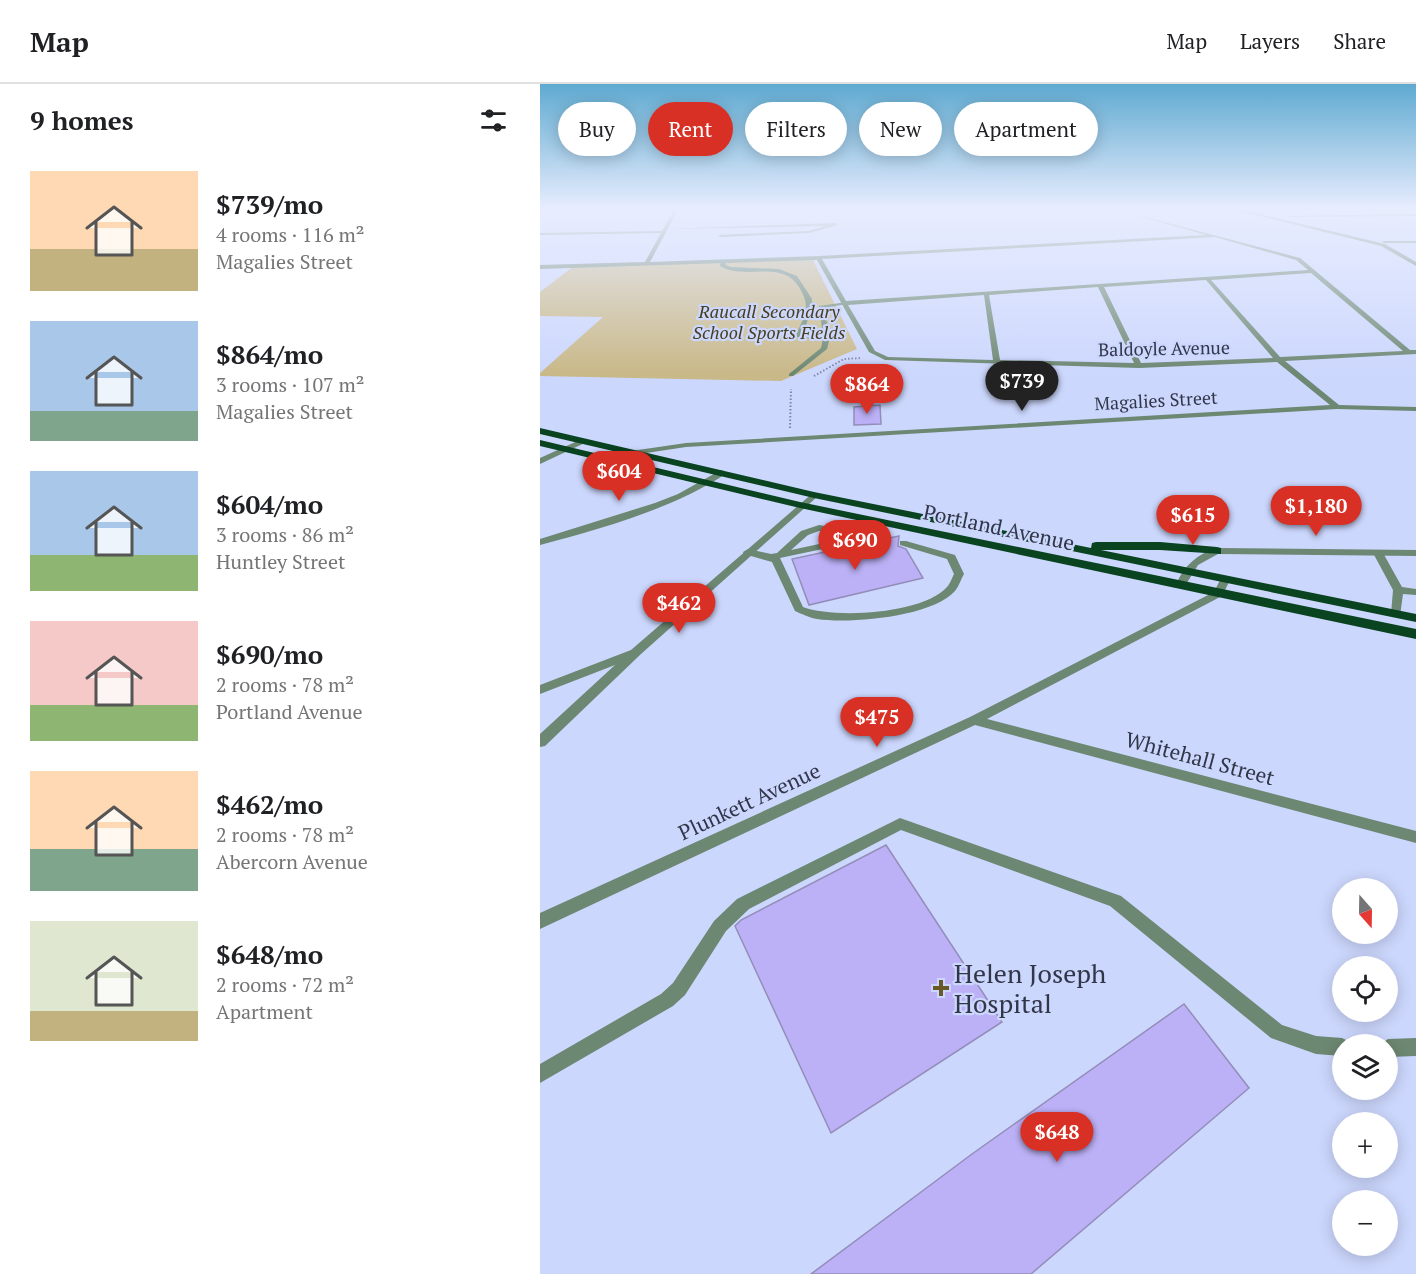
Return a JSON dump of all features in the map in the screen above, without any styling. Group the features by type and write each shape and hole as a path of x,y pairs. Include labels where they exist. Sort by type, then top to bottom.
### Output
{"main road":[{"name":"Portland Avenue","path":"540,431 814,495 1416,618"},
{"name":"Portland Avenue","path":"540,443 800,506 1416,634"},
{"path":"1066,546 1160,546 1217,551"}],"street":[{"path":"540,267 658,264"},
{"path":"723,264 723,266 730,269 779,271 795,277 809,300 809,308 799,336 827,337"},
{"path":"822,264 865,341 878,356"},
{"path":"1302,264 1412,352"},
{"path":"791,375 824,349 827,337 821,307 845,303 1314,271"},
{"path":"1207,278 1278,359 1337,407"},
{"path":"1100,285 1140,366"},
{"path":"986,293 998,363"},
{"name":"Baldoyle Avenue","path":"878,356 905,361 1140,366 1412,352"},
{"name":"Magalies Street","path":"614,462 631,453 686,445 1337,407 1416,409"},
{"path":"540,460 569,450 585,441"},
{"path":"540,542 676,498 722,473"},
{"path":"540,742 637,651 814,495"},
{"path":"776,556 800,536 817,527 829,527 846,541"},
{"path":"748,552 776,556 846,541 883,540"},
{"path":"776,556 799,609 805,614 827,619 854,618 926,604 946,594 954,585 958,571 956,562 951,557 903,543"},
{"path":"1181,584 1186,571 1199,560 1217,551 1416,554"},
{"path":"1378,553 1398,590 1396,614"},
{"path":"1218,594 1225,580"},
{"path":"1398,590 1416,592"},
{"name":"Plunkett Avenue","path":"540,921 974,720 1218,594"},
{"path":"540,690 637,651"},
{"name":"Whitehall Street","path":"974,720 1416,837"},
{"path":"540,1074 680,989 720,926 743,904 900,824 1115,901 1278,1032 1316,1045 1332,1046"},
{"path":"1398,1048 1416,1047"}],"path":[{"path":"808,380 844,359 878,356"},
{"path":"791,439 789,390 798,385"}],"green space":[{"name":"Raucall Secondary School Sports Fields","path":"815,264 857,349 781,381 540,376 540,373 603,317 540,316 540,292 574,266"}],"building":[{"path":"880,405 881,424 854,425 854,407"},
{"path":"899,536 898,546 906,549 923,578 809,605 792,559 853,546 883,545 889,542 889,538"},
{"path":"886,845 1002,1022 831,1133 735,926 741,920"},
{"path":"1184,1004 1249,1088 1031,1274 811,1274 972,1154"}],"place":[{"name":"Helen Joseph Hospital","path":"941,988"}]}
